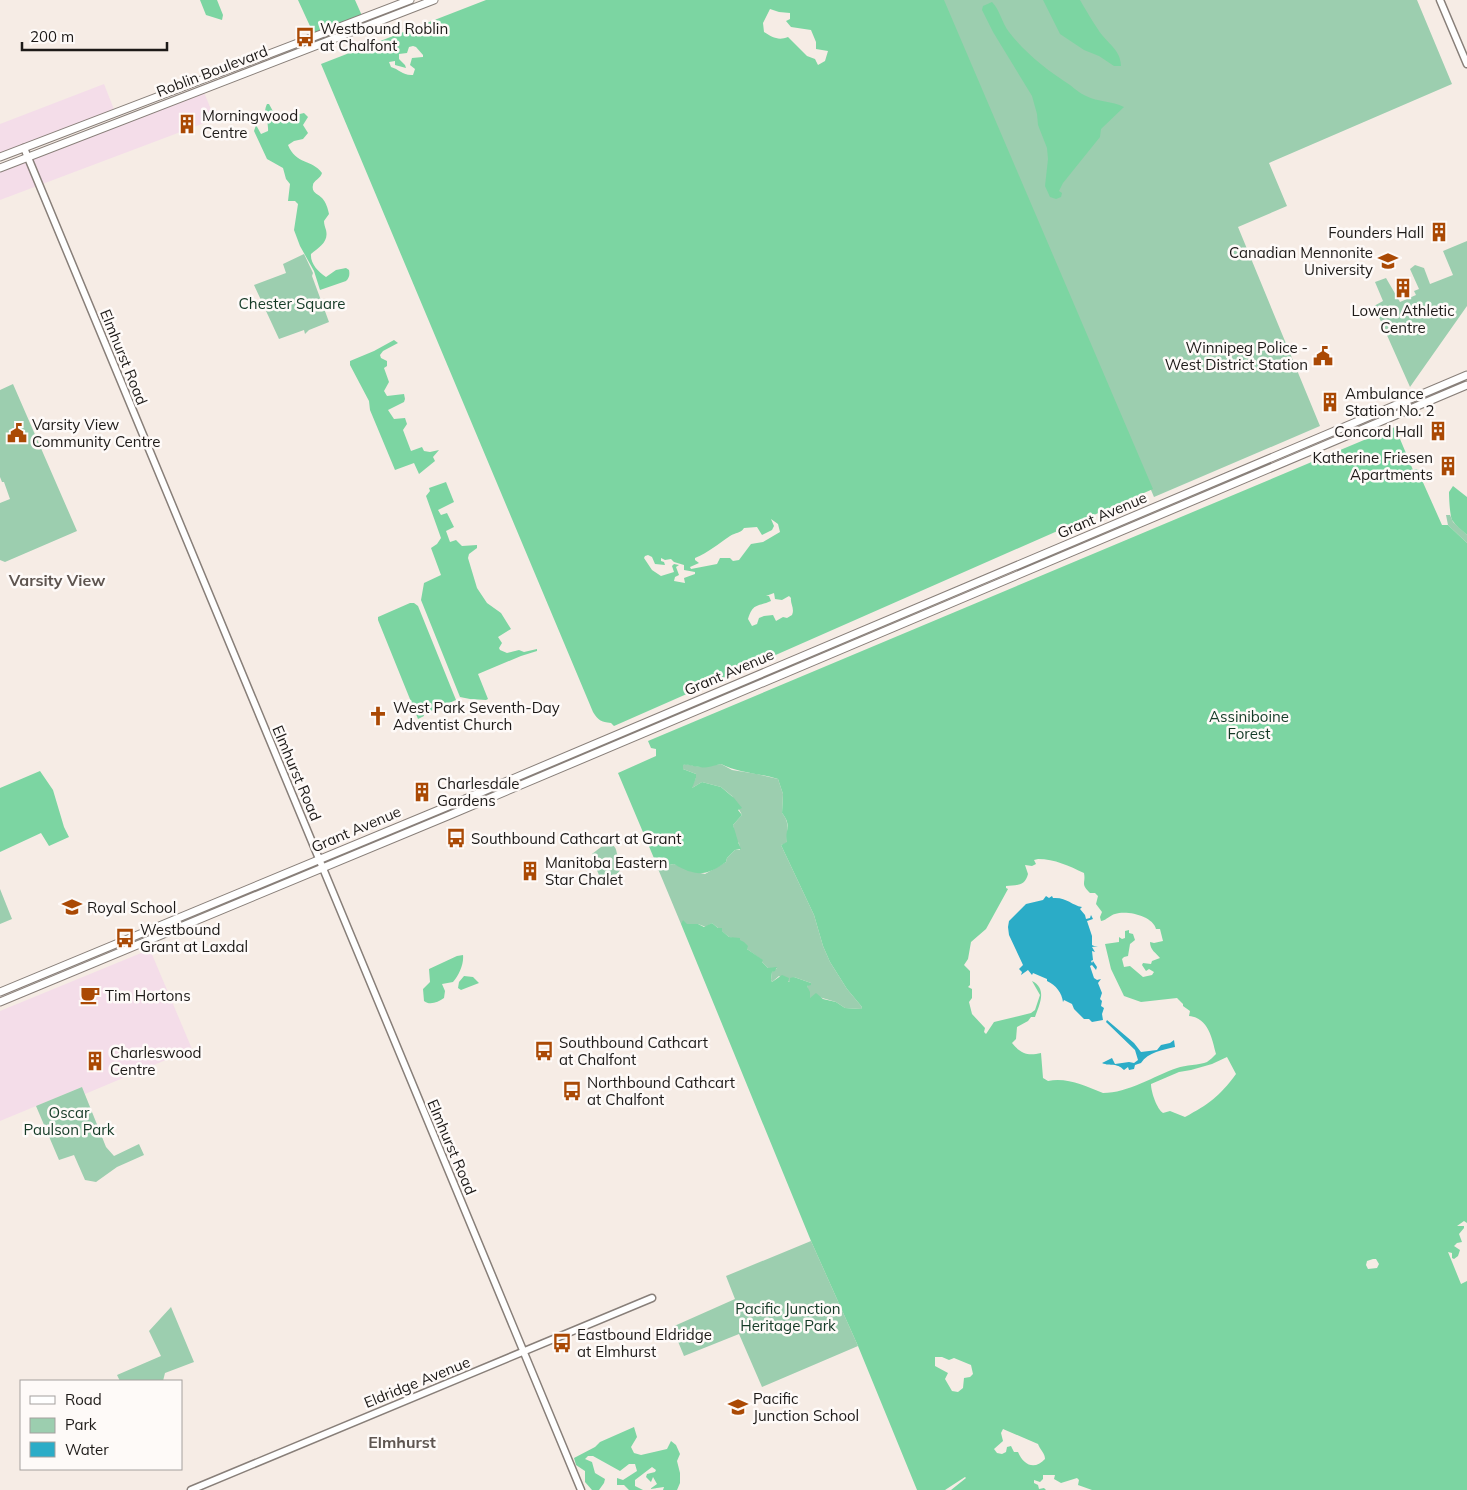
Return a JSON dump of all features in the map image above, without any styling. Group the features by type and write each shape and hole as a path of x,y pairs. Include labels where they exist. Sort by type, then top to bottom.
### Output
{"main road":[{"name":"Roblin Boulevard","path":"0,157 410,0"},
{"name":"Roblin Boulevard","path":"0,168 434,0"},
{"name":"Grant Avenue","path":"0,992 228,898 1467,375"},
{"name":"Grant Avenue","path":"0,1002 457,812 1467,386"},
{"path":"228,898 231,906"}],"street":[{"path":"1440,0 1467,64"},
{"name":"Elmhurst Road","path":"24,148 581,1490"},
{"name":"Eldridge Avenue","path":"191,1490 652,1298"}],"shaded area":[{"path":"104,84 115,112 0,156 0,124"},
{"path":"203,90 215,119 0,200 0,169"},
{"path":"146,951 151,952 192,1049 85,1094 82,1087 0,1121 0,1011"}],"green space":[{"path":"200,0 217,0 223,15 222,20 206,15"},
{"path":"298,0 355,0 363,18 315,37"},
{"path":"486,0 944,0 1153,489 614,726 611,723 600,720 593,712 321,64","holes":["770,9 790,13 790,19 786,21 791,27 811,30 816,42 816,49 828,51 825,61 818,65 815,59 807,56 788,37 778,38 767,34 764,32 763,23","409,47 416,47 423,55 423,57 412,58 410,65 415,69 413,75 391,67 389,62 395,61 395,65 406,68 399,59 399,54 407,53","771,519 778,524 780,532 763,542 751,544 739,560 733,561 730,558 720,558 717,564 691,569 690,567 699,563 695,558 744,528 757,527 762,535 772,530 774,526","648,555 652,557 655,564 665,565 661,558 665,560 671,559 684,565 684,570 695,572 695,574 684,578 685,583 674,581 675,577 679,575 676,567 679,565 674,564 672,566 674,572 661,576 652,570 644,558","774,593 775,599 782,600 789,596 793,608 792,615 776,621 773,615 764,616 759,618 757,624 752,626 748,619 752,610 756,606 771,601 769,596 766,596"]},
{"path":"943,0 1417,0 1452,84 1269,163 1287,206 1238,227 1320,426 1154,497"},
{"path":"1043,0 1080,0 1099,31 1119,55 1121,66 1114,66 1099,56 1084,50 1060,34"},
{"path":"992,2 1009,32 1022,47 1045,67 1084,95 1124,107 1101,129 1100,137 1063,183 1059,191 1062,193 1061,197 1056,199 1050,197 1045,186 1048,159 1047,148 1038,125 1032,96 993,32 982,10 983,6"},
{"path":"267,104 269,104 279,119 304,113 308,117 303,125 308,133 303,139 288,145 295,156 314,166 322,173 313,184 313,188 314,192 325,201 329,214 324,221 327,234 323,244 311,254 312,261 317,270 326,277 336,270 346,268 349,270 349,278 346,281 320,290 314,271 300,246 294,230 298,204 295,201 288,201 290,184 286,179 283,168 267,159 254,131 256,125 261,134 268,131 265,114"},
{"path":"1467,241 1467,306 1410,387 1374,306 1383,301 1375,282 1386,278 1400,302 1416,295 1414,291 1419,289 1410,269 1415,265 1424,268 1430,284 1453,275 1443,251"},
{"name":"Chester Square","path":"304,254 313,273 312,276 329,322 309,330 305,334 304,330 279,339 254,285 286,273 283,264"},
{"path":"394,340 398,343 383,351 380,355 381,358 387,361 387,366 384,368 389,382 384,391 387,396 404,394 405,399 404,402 388,410 394,419 405,418 407,424 403,430 411,451 422,447 424,451 439,450 433,457 435,461 419,474 414,463 395,470 370,410 369,401 350,365 350,361"},
{"name":"Varsity View Community Centre","path":"13,384 77,531 5,562 0,560 0,503 10,499 4,482 2,482 0,477 0,390"},
{"name":"Assiniboine Forest","path":"1395,427 1413,470 1417,469 1442,525 1448,525 1467,543 1467,1223 1464,1221 1457,1226 1464,1226 1459,1234 1462,1242 1454,1246 1460,1250 1458,1256 1454,1259 1452,1258 1452,1253 1448,1252 1461,1284 1467,1281 1467,1490 1092,1490 1078,1485 1079,1480 1077,1478 1061,1483 1054,1479 1055,1475 1043,1475 1043,1479 1040,1482 1034,1480 1034,1483 1038,1485 1039,1489 1044,1488 1046,1490 951,1490 965,1477 945,1490 917,1490 858,1346 811,1241 681,924 683,920 687,924 698,924 704,927 712,923 718,928 722,928 722,931 729,937 740,938 748,946 747,949 763,960 762,962 768,968 777,967 772,972 772,982 782,975 789,978 788,982 790,978 794,977 811,983 811,985 807,986 810,998 816,993 823,999 836,1002 845,1008 861,1009 862,1007 847,989 830,962 814,915 781,845 787,842 788,825 782,813 783,794 778,779 734,769 721,764 706,768 683,765 683,769 696,774 692,788 702,782 721,787 742,808 738,810 742,815 733,825 741,849 735,850 727,858 726,862 719,867 701,873 689,871 674,864 656,863 618,773 656,756 656,749 651,748 648,741","holes":["1044,859 1056,862 1084,873 1085,887 1090,893 1095,893 1098,896 1096,904 1102,912 1101,921 1115,914 1126,913 1145,917 1154,924 1156,929 1160,929 1163,941 1150,942 1152,949 1160,958 1152,961 1151,964 1143,963 1142,965 1146,971 1149,969 1154,972 1152,975 1143,977 1130,966 1124,967 1122,959 1128,956 1130,944 1135,940 1133,934 1129,933 1129,930 1125,931 1125,938 1119,937 1119,942 1105,944 1111,969 1124,996 1141,1002 1177,998 1190,1011 1189,1016 1196,1018 1205,1025 1216,1054 1207,1062 1177,1068 1131,1087 1112,1092 1103,1093 1069,1081 1048,1081 1043,1078 1041,1053 1025,1053 1018,1050 1012,1043 1016,1039 1017,1027 1028,1021 1031,1017 1035,1017 1041,993 1040,988 1032,981 1040,995 1035,1010 1031,1013 994,1022 986,1034 984,1032 985,1028 972,1014 969,1002 972,998 972,989 968,987 970,985 970,971 964,965 968,959 971,942 986,929 1008,889 1006,886 1025,881 1028,874 1025,865 1032,866 1036,864 1034,860","1227,1057 1236,1074 1219,1094 1207,1104 1185,1117 1170,1111 1163,1113 1161,1111 1155,1100 1151,1084 1179,1072 1212,1064","1376,1259 1379,1264 1377,1268 1368,1269 1367,1261","935,1357 949,1360 954,1358 971,1365 973,1374 970,1377 964,1378 963,1388 958,1392 952,1391 945,1379 948,1373 935,1366","1003,1429 1038,1444 1045,1459 1037,1465 1030,1465 1023,1461 1018,1452 1014,1452 1011,1446 1007,1447 1006,1452 1002,1454 997,1453 994,1449 1003,1441 1001,1433"]},
{"path":"446,482 454,502 438,510 441,515 447,513 454,527 446,531 450,542 456,540 462,546 477,545 477,548 469,554 468,558 477,588 487,603 501,613 511,629 498,637 502,643 499,648 500,650 507,653 537,649 537,651 478,674 488,699 486,700 460,697 421,600 424,583 441,575 431,548 441,538 426,496 430,491 429,488"},
{"path":"1453,486 1467,497 1467,535 1451,518 1449,492"},
{"path":"1446,515 1450,515 1453,522 1467,535 1467,543 1448,525"},
{"path":"410,603 418,606 456,700 431,711 428,705 421,708 424,716 418,719 378,620 378,617"},
{"path":"721,764 732,770 778,779 783,794 782,813 788,828 787,843 781,845 814,915 830,962 847,989 862,1007 861,1009 845,1008 836,1002 819,997 810,998 807,986 811,983 794,977 787,982 779,976 772,982 772,972 777,968 768,968 762,960 747,949 739,940 729,937 712,923 706,927 698,924 681,924 656,864 674,864 705,874 726,862 727,858 735,850 740,850 733,825 742,815 732,796 721,787 702,782 692,788 696,774 683,769 683,765 700,767"},
{"path":"40,771 53,790 64,827 69,837 49,846 41,833 0,852 0,788"},
{"path":"611,844 616,849 621,862 621,869 613,876 599,875 592,859 592,854 601,847"},
{"path":"0,889 12,919 0,924"},
{"path":"463,955 462,966 453,982 442,984 445,991 444,998 431,1003 424,1001 423,989 430,982 429,969"},
{"path":"464,976 473,977 479,983 461,990 458,988 459,982"},
{"name":"Oscar Paulson Park","path":"82,1087 106,1147 114,1156 139,1144 144,1155 117,1167 96,1182 85,1180 74,1155 59,1160 36,1106"},
{"name":"Pacific Junction Heritage Park","path":"811,1241 858,1346 762,1387 739,1334 684,1356 672,1327 735,1299 726,1276"},
{"path":"171,1307 194,1362 165,1373 163,1380 120,1380 117,1375 161,1356 149,1331"},
{"path":"634,1427 637,1437 631,1447 634,1453 641,1455 667,1449 671,1441 676,1445 680,1454 677,1461 680,1483 677,1490 663,1490 664,1487 650,1489 657,1484 653,1477 651,1482 646,1477 647,1474 655,1472 656,1470 652,1467 635,1480 635,1486 643,1490 629,1490 624,1485 617,1485 617,1478 623,1480 637,1471 635,1464 629,1464 620,1471 593,1456 588,1456 585,1459 592,1462 595,1473 605,1479 604,1483 599,1490 592,1490 585,1482 585,1471 576,1465 574,1458 595,1447 600,1442"}],"water":[{"path":"1046,896 1062,899 1082,907 1080,909 1086,919 1090,918 1091,915 1093,919 1087,921 1092,936 1092,945 1098,946 1092,947 1095,952 1092,951 1093,960 1091,961 1097,967 1096,970 1092,965 1090,966 1094,978 1097,980 1101,979 1098,983 1102,993 1100,999 1102,1001 1101,1006 1104,1008 1103,1020 1092,1022 1089,1019 1084,1019 1074,1009 1072,1004 1064,1000 1063,1002 1058,990 1047,979 1033,973 1032,975 1028,970 1021,975 1022,972 1019,969 1023,965 1009,935 1009,921 1026,904 1043,900"},
{"path":"1107,1020 1134,1043 1141,1052 1157,1050 1161,1045 1174,1040 1175,1047 1161,1050 1148,1056 1141,1063 1135,1065 1134,1069 1129,1070 1128,1067 1124,1070 1116,1065 1102,1063 1112,1058 1115,1064 1134,1063 1138,1060 1135,1050 1106,1022"}],"place":[{"name":"Westbound Roblin at Chalfont","path":"305,37"},
{"name":"Morningwood Centre","path":"187,124"},
{"name":"Founders Hall","path":"1439,232"},
{"name":"Canadian Mennonite University","path":"1388,261"},
{"name":"Lowen Athletic Centre","path":"1403,288"},
{"name":"Winnipeg Police - West District Station","path":"1323,356"},
{"name":"Ambulance Station No. 2","path":"1330,402"},
{"name":"Concord Hall","path":"1438,431"},
{"name":"Varsity View Community Centre","path":"17,433"},
{"name":"Katherine Friesen Apartments","path":"1448,466"},
{"name":"West Park Seventh-Day Adventist Church","path":"378,716"},
{"name":"Charlesdale Gardens","path":"422,792"},
{"name":"Southbound Cathcart at Grant","path":"456,838"},
{"name":"Manitoba Eastern Star Chalet","path":"530,871"},
{"name":"Royal School","path":"72,907"},
{"name":"Westbound Grant at Laxdal","path":"125,938"},
{"name":"Tim Hortons","path":"90,995"},
{"name":"Southbound Cathcart at Chalfont","path":"544,1051"},
{"name":"Charleswood Centre","path":"95,1061"},
{"name":"Northbound Cathcart at Chalfont","path":"572,1091"},
{"name":"Eastbound Eldridge at Elmhurst","path":"562,1343"},
{"name":"Pacific Junction School","path":"738,1407"}],"district":[{"name":"Varsity View","path":"57,580"},
{"name":"Elmhurst","path":"402,1442"}]}
